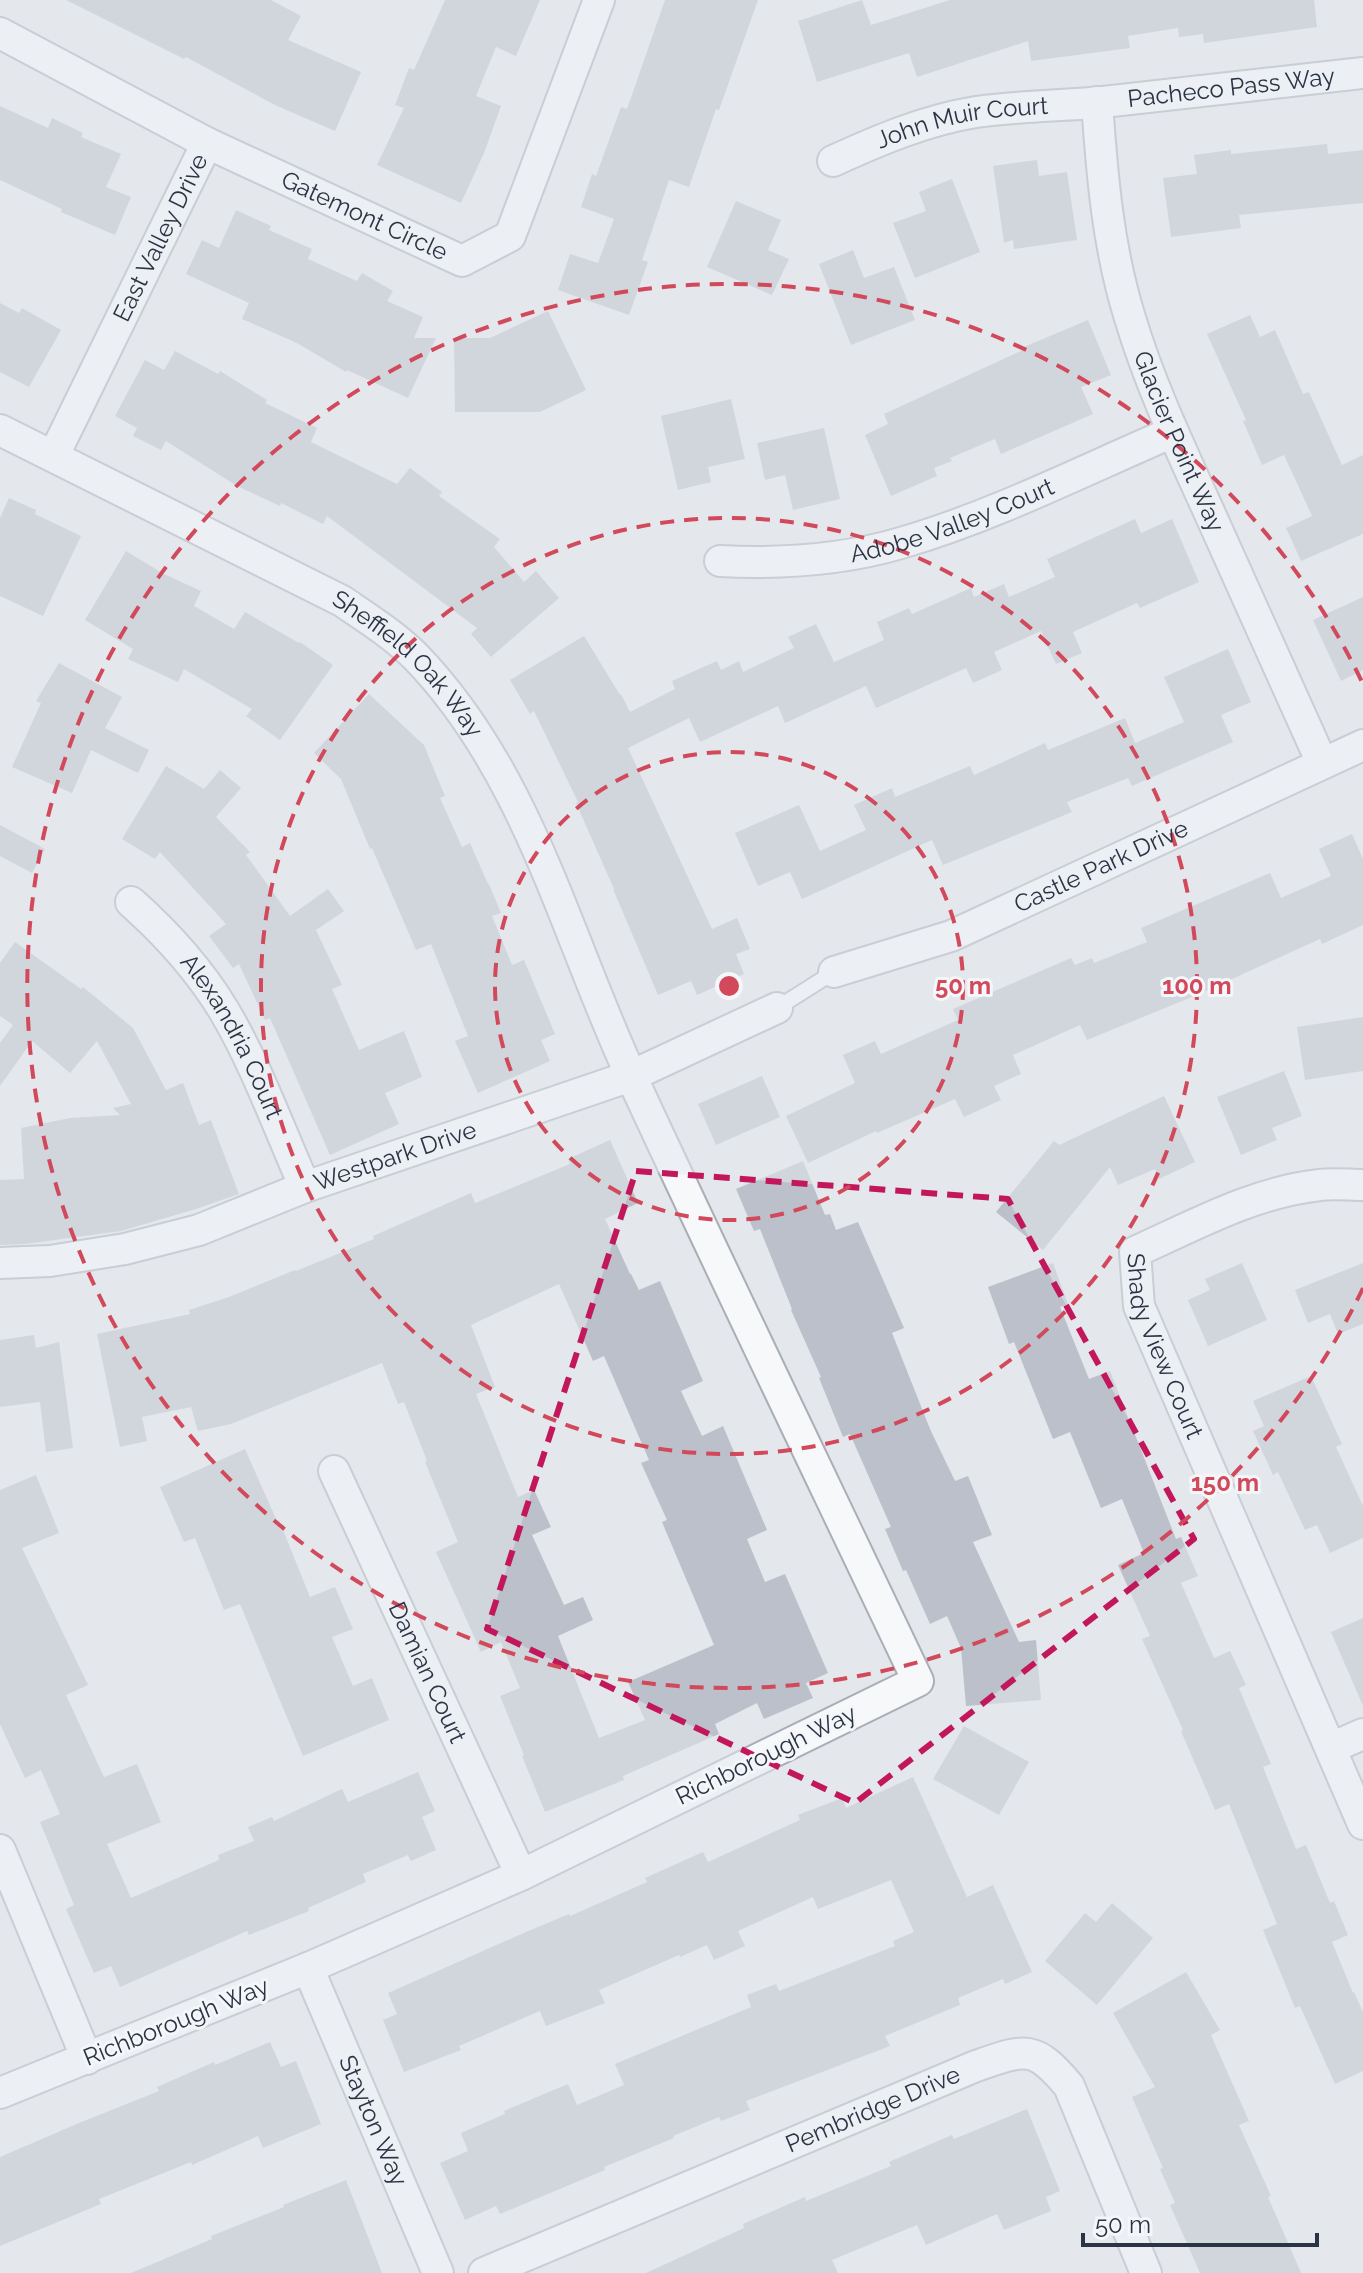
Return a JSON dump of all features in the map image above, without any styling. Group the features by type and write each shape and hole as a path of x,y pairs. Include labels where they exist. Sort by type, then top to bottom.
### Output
{"street":[{"name":"Gatemont Circle","path":"207,143 462,261 510,236 599,0"},
{"name":"East Valley Drive","path":"0,33 207,143 54,455"},
{"name":"Pacheco Pass Way","path":"1097,102 1363,73"},
{"name":"John Muir Court","path":"833,161 879,140 942,119 1007,108 1097,102"},
{"name":"Glacier Point Way","path":"1097,102 1101,169 1111,244 1129,316 1173,432 1322,763"},
{"name":"Sheffield Oak Way","path":"0,430 342,601 383,629 414,656 472,727 518,805 631,1076"},
{"name":"Adobe Valley Court","path":"720,561 753,563 825,558 901,543 976,517 1173,432"},
{"name":"Castle Park Drive","path":"834,972 951,936 1363,745"},
{"name":"Alexandria Court","path":"131,902 183,953 221,1006 305,1187"},
{"name":"Westpark Drive","path":"0,1263 50,1261 140,1245 199,1230 305,1187 631,1076 777,1008"},
{"name":"Richborough Way","path":"0,2093 308,1968 521,1875 918,1681 631,1076"},
{"name":"Shady View Court","path":"1331,1748 1139,1306 1135,1252 1273,1193 1322,1184 1363,1185"},
{"name":"Damian Court","path":"334,1471 521,1875"},
{"path":"1363,1734 1331,1748 1363,1824"},
{"path":"0,1850 87,2059"},
{"name":"Stayton Way","path":"308,1968 438,2273"},
{"name":"Pembridge Drive","path":"484,2273 961,2072 1016,2052 1039,2056 1069,2086 1146,2273"}],"lane":[{"path":"777,1008 834,972"}],"highlighted area":[{"path":"636,1171 1008,1199 1194,1539 855,1803 487,1629"}],"building":[{"path":"66,0 271,0 301,16 288,40 361,72 335,131 275,105 186,57 184,59"},
{"path":"445,0 540,0 516,56 496,47 476,96 501,106 461,203 377,165 404,108 395,105 409,68 414,70"},
{"path":"665,0 758,0 689,187 669,180 642,260 648,262 629,315 558,290 570,254 598,263 614,219 581,207 592,174 596,176 621,107 627,109"},
{"path":"862,0 871,25 950,0 1314,0 1317,27 1204,43 1203,34 1179,37 1178,28 1128,36 1130,48 1031,61 1028,41 917,77 909,53 817,82 798,21"},
{"path":"0,106 48,128 52,118 83,133 81,137 121,154 106,187 131,197 115,235 61,212 62,209 0,180"},
{"path":"1327,144 1328,154 1363,150 1363,203 1239,215 1241,228 1171,237 1163,178 1197,174 1194,155"},
{"path":"1037,160 1039,176 1067,172 1077,240 1014,249 1013,240 1004,243 993,166"},
{"path":"952,179 980,252 915,278 893,223 926,211 919,192"},
{"path":"736,201 781,220 768,250 789,259 772,295 707,267"},
{"path":"236,210 271,226 269,230 312,249 308,259 357,281 362,273 393,291 387,301 423,317 414,338 436,338 408,398 346,372 297,343 242,319 249,303 186,274 202,240 219,248"},
{"path":"853,250 864,278 894,267 915,320 851,345 819,264"},
{"path":"0,303 19,313 22,308 61,330 29,387 0,372"},
{"path":"548,311 586,390 540,412 455,412 454,338 490,338"},
{"path":"1250,315 1260,337 1275,330 1303,394 1309,392 1342,465 1363,455 1363,534 1301,561 1286,528 1312,516 1284,455 1262,465 1243,421 1246,420 1207,334"},
{"path":"1088,320 1111,375 1081,387 1093,414 1001,454 995,439 950,458 952,461 934,468 937,476 891,496 865,435 888,424 884,414"},
{"path":"175,351 218,374 220,371 267,400 265,403 317,428 311,442 397,484 410,468 442,492 439,496 500,539 494,547 524,582 536,571 559,598 491,657 471,634 477,628 327,516 323,524 237,486 166,441 161,450 133,436 137,428 115,416 145,360 164,370"},
{"path":"731,399 745,459 708,467 711,482 678,490 661,416"},
{"path":"824,428 840,499 793,510 785,475 765,480 757,443"},
{"path":"9,498 81,536 43,616 0,596 0,518"},
{"path":"1135,519 1141,533 1172,519 1199,582 1140,608 1137,603 1073,632 1082,653 1056,664 1041,631 994,652 1002,670 973,683 966,668 876,708 866,686 785,723 778,706 700,742 689,718 628,748 712,929 737,918 750,949 736,954 744,974 697,995 691,981 658,995 578,802 534,711 530,714 510,680 584,636 630,712 675,689 672,681 717,661 721,670 739,661 743,672 794,648 788,637 816,624 834,662 884,640 877,622 909,608 912,614 971,588 974,597 1004,584 1009,597 1055,577 1047,559"},
{"path":"126,551 164,574 201,591 194,606 234,629 245,612 300,642 333,665 280,740 246,716 252,709 184,669 178,682 128,659 133,649 85,620"},
{"path":"1363,597 1363,670 1341,681 1313,620"},
{"path":"1228,649 1251,702 1221,715 1233,742 1132,786 1128,778 1067,802 1072,812 943,865 932,840 802,899 790,872 758,886 735,833 799,805 820,851 866,830 854,805 892,788 895,797 970,766 974,775 1045,743 1048,750 1125,718 1135,743 1184,722 1164,677"},
{"path":"59,663 122,697 105,728 149,750 138,773 91,750 72,793 12,767 41,703 36,701"},
{"path":"369,694 424,745 445,796 440,798 462,847 470,843 501,913 492,916 512,965 524,960 555,1034 541,1040 550,1061 478,1093 455,1041 468,1036 431,944 416,950 341,779 314,753"},
{"path":"166,766 204,789 220,770 241,788 216,817 250,852 246,855 290,916 328,889 344,911 316,930 342,985 332,989 359,1050 404,1031 422,1077 385,1093 399,1124 330,1155 270,1018 265,1020 239,964 233,968 209,936 226,924 160,852 155,859 122,839"},
{"path":"0,825 45,849 32,873 0,856"},
{"path":"1352,834 1363,859 1363,925 1322,944 1320,939 1087,1040 1080,1025 1013,1055 1021,1074 994,1086 1001,1100 964,1117 955,1099 808,1163 786,1116 855,1083 843,1055 875,1041 881,1054 958,1020 953,1009 1071,958 1075,965 1092,958 1094,963 1147,942 1141,928 1270,873 1281,898 1331,876 1319,849"},
{"path":"15,942 81,989 83,987 133,1028 166,1090 183,1083 199,1125 211,1120 239,1194 121,1231 0,1245 0,1180 24,1179 21,1128 70,1118 120,1115 113,1108 131,1104 97,1041 70,1073 32,1041 0,1086 0,1043 13,1025 0,1016 0,963"},
{"path":"1363,1017 1363,1071 1305,1080 1297,1027"},
{"path":"1284,1071 1302,1116 1272,1128 1277,1140 1241,1155 1217,1097"},
{"path":"762,1076 780,1117 716,1145 698,1104"},
{"path":"1164,1096 1195,1162 1159,1179 1155,1169 1118,1185 1110,1167 1043,1250 996,1212 1054,1141 1059,1145"},
{"path":"610,1140 638,1203 605,1219 639,1290 660,1281 703,1381 681,1391 702,1436 723,1426 767,1530 747,1539 765,1582 785,1574 828,1673 806,1683 813,1698 764,1719 757,1703 715,1724 719,1734 623,1776 624,1780 545,1812 500,1696 520,1688 501,1642 481,1652 436,1552 458,1542 404,1402 398,1404 382,1363 231,1424 198,1431 191,1407 142,1417 147,1441 120,1447 97,1334 190,1314 189,1310 374,1239 373,1236 471,1193 475,1203 570,1164 568,1159","holes":["559,1284 593,1361 604,1356 649,1460 641,1463 667,1520 662,1522 714,1645 628,1682 645,1720 599,1738 558,1636 593,1620 583,1597 564,1605 532,1535 551,1527 534,1490 518,1497 476,1394 495,1387 471,1325"]},
{"path":"803,1161 825,1215 830,1214 836,1230 858,1222 904,1328 892,1333 930,1429 955,1481 968,1476 992,1535 973,1542 1019,1642 1036,1640 1041,1700 966,1706 961,1648 947,1616 930,1624 885,1529 891,1527 850,1434 843,1437 760,1229 754,1231 736,1189"},
{"path":"1053,1263 1068,1304 1060,1307 1089,1379 1110,1371 1176,1539 1181,1537 1198,1576 1181,1583 1214,1658 1230,1651 1246,1685 1239,1688 1271,1764 1263,1767 1296,1849 1306,1845 1330,1903 1334,1901 1348,1935 1332,1942 1363,2012 1363,2071 1335,2084 1300,2006 1295,2008 1263,1930 1277,1924 1229,1804 1215,1810 1142,1639 1150,1636 1118,1565 1144,1553 1122,1499 1101,1508 1070,1432 1053,1439 1014,1342 1009,1344 988,1287"},
{"path":"1242,1263 1267,1320 1208,1346 1188,1300 1210,1290 1205,1279"},
{"path":"1363,1263 1363,1324 1338,1334 1330,1314 1308,1323 1295,1290"},
{"path":"34,1335 36,1348 59,1342 73,1448 46,1452 40,1402 0,1407 0,1340"},
{"path":"1311,1376 1342,1444 1336,1447 1363,1506 1363,1538 1330,1553 1317,1525 1305,1530 1278,1472 1273,1475 1253,1431 1264,1426 1253,1401"},
{"path":"245,1449 279,1520 310,1597 335,1587 353,1629 332,1637 353,1686 372,1678 389,1720 303,1756 240,1604 224,1610 195,1538 184,1542 160,1487"},
{"path":"36,1475 59,1533 22,1548 88,1685 66,1695 104,1777 137,1764 161,1822 107,1844 131,1898 219,1860 218,1855 254,1841 248,1827 272,1817 274,1821 342,1789 348,1802 418,1772 435,1811 422,1817 436,1850 411,1861 408,1855 363,1874 366,1882 308,1908 309,1911 249,1935 247,1931 120,1987 111,1966 94,1973 66,1909 74,1905 40,1822 60,1814 41,1770 25,1778 0,1724 0,1490"},
{"path":"1363,1618 1363,1706 1331,1632"},
{"path":"964,1726 1029,1762 999,1815 933,1779"},
{"path":"913,1777 967,1897 993,1885 1032,1972 1005,1984 1003,1979 958,1998 960,2005 885,2036 890,2046 746,2101 750,2110 721,2121 719,2117 673,2136 604,2167 605,2170 500,2214 496,2206 465,2220 440,2163 468,2151 461,2133 568,2084 577,2105 624,2085 615,2064 751,2007 747,1995 776,1984 779,1991 895,1946 893,1941 914,1932 891,1880 818,1909 813,1897 738,1931 745,1946 714,1960 707,1945 679,1955 599,1990 605,2003 546,2026 540,2011 459,2046 461,2050 404,2072 383,2020 397,2014 388,1993 647,1882 645,1878 703,1852 708,1862 800,1820 798,1815 842,1798 846,1808"},
{"path":"1112,1903 1153,1938 1097,2005 1045,1961 1085,1913 1096,1922"},
{"path":"1186,1972 1220,2030 1211,2035 1249,2121 1239,2125 1301,2273 1200,2273 1170,2205 1175,2203 1160,2169 1163,2168 1132,2097 1155,2087 1113,2013"},
{"path":"270,2042 281,2067 296,2061 321,2124 263,2148 258,2136 192,2165 191,2162 99,2199 101,2204 0,2246 0,2157 159,2091 157,2087 214,2062 215,2065"},
{"path":"1027,2109 1060,2191 1046,2197 1051,2211 1004,2230 997,2214 926,2245 917,2225 832,2260 838,2273 646,2273 805,2197 806,2201 891,2166 889,2162 952,2135 954,2139"},
{"path":"346,2180 382,2273 131,2273 212,2239 211,2236"}]}
